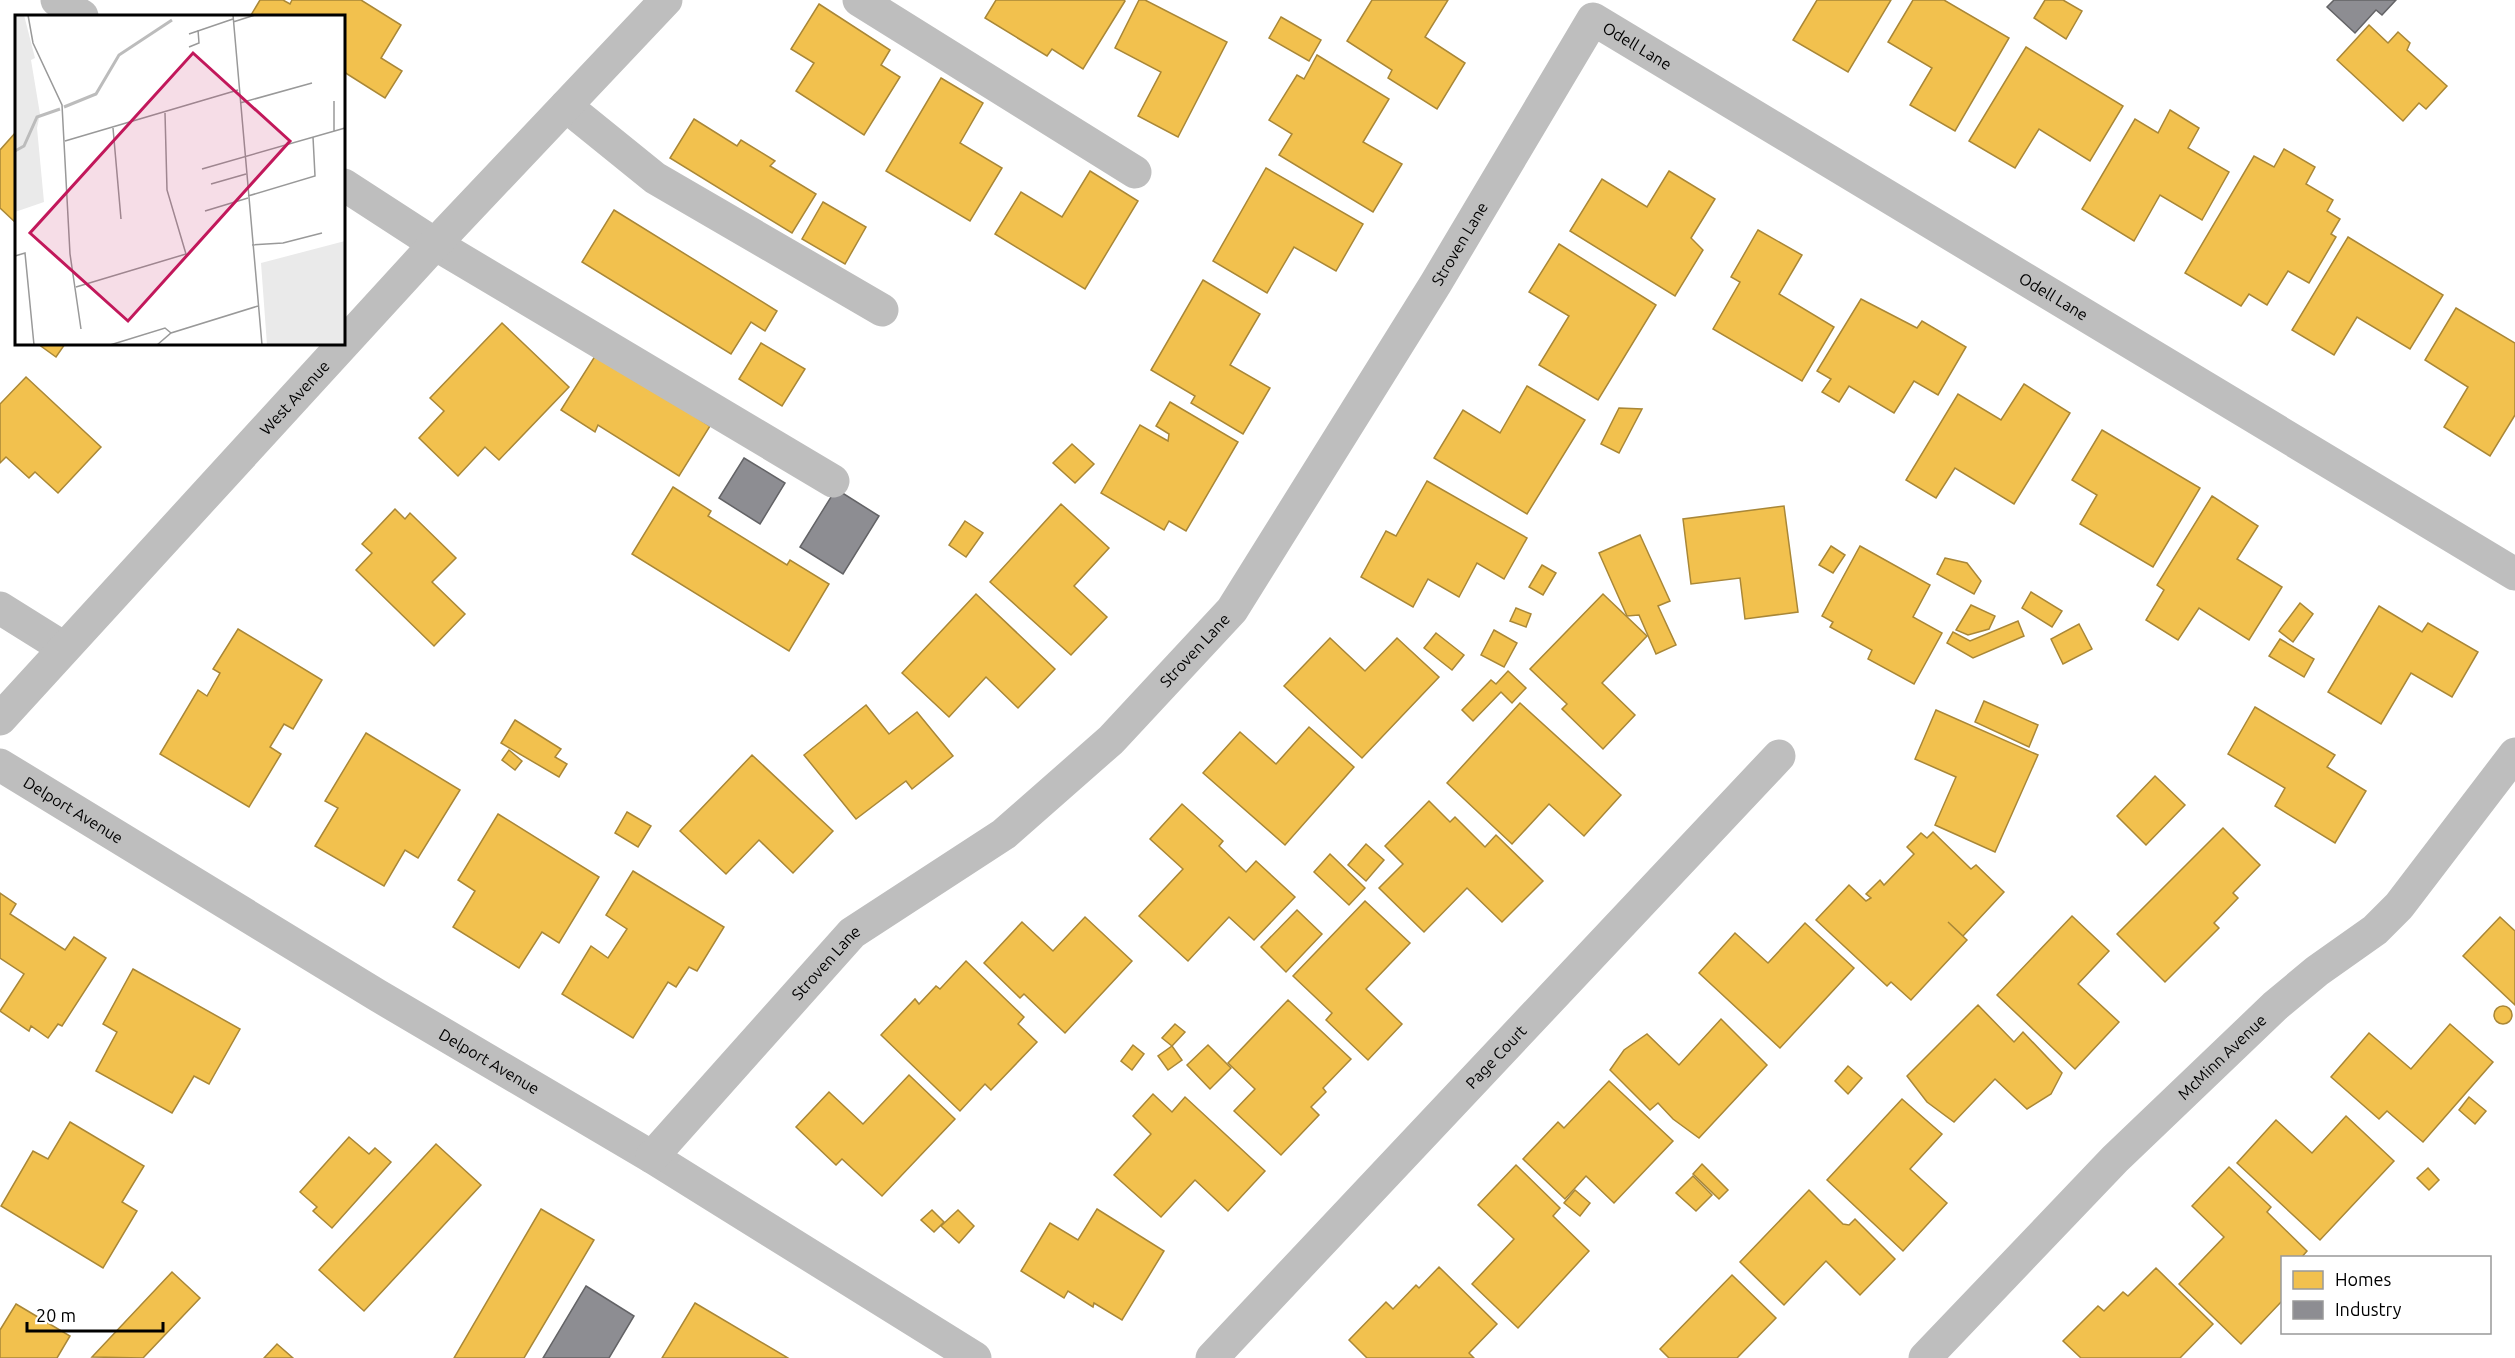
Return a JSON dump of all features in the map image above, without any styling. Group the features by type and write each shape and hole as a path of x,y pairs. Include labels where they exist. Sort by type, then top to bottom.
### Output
{"street":[{"path":"57,0 80,15"},
{"name":"West Avenue","path":"345,342 666,0"},
{"path":"859,0 1135,172"},
{"name":"Odell Lane","path":"1593,19 2515,574"},
{"name":"Stroven Lane","path":"652,1157 852,933 1004,834 1111,740 1232,610 1436,283 1593,19"},
{"path":"566,106 655,178 882,310"},
{"path":"345,186 435,244 833,481"},
{"name":"West Avenue","path":"0,719 342,345"},
{"path":"0,608 64,648"},
{"name":"McMinn Avenue","path":"1925,1358 2115,1159 2275,1005 2317,971 2375,930 2399,906 2515,754"},
{"name":"Page Court","path":"1212,1358 1779,756"},
{"name":"Delport Avenue","path":"0,765 377,994 652,1157 975,1358"}],"building: Homes":[{"path":"260,0 283,0 290,4 292,0 361,0 401,25 381,58 402,71 385,98 345,73 345,15 251,15"},
{"path":"996,0 1125,1 1083,69 1052,49 1047,56 985,18"},
{"path":"1139,0 1145,0 1227,42 1178,137 1138,116 1161,72 1115,48"},
{"path":"1372,0 1448,0 1425,37 1465,63 1437,109 1388,78 1392,70 1347,41"},
{"path":"1817,0 1891,0 1848,72 1793,40"},
{"path":"1913,0 1944,0 2009,38 1955,131 1910,105 1932,68 1888,42"},
{"path":"2045,0 2063,0 2082,11 2066,39 2034,18"},
{"path":"819,4 890,50 881,65 900,77 864,135 796,91 814,63 791,49"},
{"path":"1281,17 1321,40 1309,61 1269,38"},
{"path":"2369,25 2388,43 2398,32 2410,43 2407,50 2447,86 2426,109 2419,103 2403,121 2337,60"},
{"path":"2026,47 2123,106 2090,161 2039,129 2015,168 1969,141"},
{"path":"1317,55 1389,99 1363,142 1402,164 1373,212 1279,155 1292,134 1269,120 1297,75 1304,79"},
{"path":"941,78 983,103 960,143 1002,168 970,221 886,171"},
{"path":"2170,110 2199,128 2188,148 2229,172 2202,220 2160,195 2134,241 2082,209 2135,119 2158,133"},
{"path":"694,119 737,146 741,140 775,161 770,166 816,194 792,233 670,158"},
{"path":"15,133 15,222 0,208 0,150"},
{"path":"2284,149 2315,167 2306,184 2333,200 2327,211 2340,219 2331,234 2336,237 2309,283 2288,271 2267,305 2249,294 2241,306 2185,273 2254,156 2274,167"},
{"path":"1266,168 1363,224 1336,271 1294,247 1267,293 1213,261"},
{"path":"1090,171 1138,201 1085,289 995,234 1021,192 1062,217"},
{"path":"1669,171 1715,199 1691,238 1703,250 1675,296 1570,231 1602,179 1647,207"},
{"path":"823,202 866,227 845,264 802,239"},
{"path":"614,210 777,311 765,331 751,322 731,354 582,262"},
{"path":"1758,230 1802,255 1779,294 1834,327 1802,381 1713,329 1740,282 1731,277"},
{"path":"2348,237 2443,295 2410,349 2357,317 2334,355 2292,330"},
{"path":"1559,244 1656,305 1598,400 1539,365 1569,316 1529,292"},
{"path":"1203,280 1260,314 1230,365 1270,388 1243,434 1191,403 1195,396 1151,370"},
{"path":"1861,299 1917,328 1922,321 1966,347 1938,395 1914,381 1894,413 1849,386 1839,402 1822,392 1831,379 1817,371"},
{"path":"2456,308 2515,343 2515,415 2490,456 2444,427 2468,387 2425,360"},
{"path":"502,323 569,387 499,460 485,447 458,476 419,438 444,411 430,398"},
{"path":"761,343 805,369 782,406 739,379"},
{"path":"39,345 64,345 56,357"},
{"path":"597,353 710,426 679,476 598,425 595,432 561,410"},
{"path":"26,377 101,447 58,493 35,472 29,478 6,457 0,463 0,404"},
{"path":"2024,384 2070,413 2014,504 1955,468 1936,498 1906,480 1958,394 2001,420"},
{"path":"1527,386 1585,420 1527,514 1434,458 1463,410 1500,433"},
{"path":"1170,402 1238,442 1186,531 1169,521 1164,530 1101,493 1140,425 1168,441 1169,434 1156,426"},
{"path":"1619,408 1642,409 1619,453 1601,444"},
{"path":"2102,430 2200,488 2153,567 2080,524 2097,495 2072,480"},
{"path":"1072,444 1094,464 1075,483 1053,463"},
{"path":"1427,481 1527,538 1504,579 1477,563 1459,597 1428,579 1413,607 1361,577 1386,531 1396,536"},
{"path":"673,487 711,511 708,516 787,565 790,560 829,584 789,651 632,554"},
{"path":"2212,496 2258,526 2237,559 2282,587 2249,640 2199,608 2178,640 2146,620 2164,590 2157,585"},
{"path":"1061,504 1109,548 1074,586 1107,617 1071,655 990,582"},
{"path":"1784,506 1798,612 1745,619 1740,578 1691,584 1683,519"},
{"path":"395,509 405,519 410,513 456,558 432,582 465,614 434,646 356,570 372,553 362,544"},
{"path":"965,521 983,533 966,557 949,545"},
{"path":"1640,535 1670,601 1658,606 1676,645 1656,654 1639,615 1627,616 1599,553"},
{"path":"1831,546 1845,555 1833,573 1819,565"},
{"path":"1860,546 1930,585 1913,617 1942,633 1914,684 1868,659 1872,650 1830,627 1833,622 1822,616"},
{"path":"1945,558 1967,563 1981,581 1974,594 1937,574"},
{"path":"1542,565 1556,573 1543,595 1529,587"},
{"path":"2031,592 2062,611 2052,627 2022,608"},
{"path":"976,594 1055,669 1018,708 986,677 949,717 902,673"},
{"path":"1603,594 1647,636 1602,683 1635,715 1603,749 1562,709 1567,704 1530,669"},
{"path":"2300,603 2313,614 2293,642 2279,631"},
{"path":"1971,605 1995,616 1989,629 1968,635 1956,630"},
{"path":"2379,606 2422,632 2428,623 2478,652 2452,697 2411,673 2381,724 2328,692"},
{"path":"1516,608 1531,614 1526,627 1510,621"},
{"path":"2018,621 2024,636 1973,658 1947,643 1953,632 1970,641"},
{"path":"2079,624 2092,649 2063,664 2051,639"},
{"path":"238,629 322,680 293,729 284,724 270,747 281,754 249,807 160,754 198,690 207,696 220,673 213,669"},
{"path":"1494,630 1517,643 1504,667 1481,655"},
{"path":"1436,633 1464,655 1452,670 1424,648"},
{"path":"1330,638 1365,671 1397,638 1439,677 1362,758 1284,686"},
{"path":"2280,639 2314,659 2304,677 2269,656"},
{"path":"1508,671 1526,688 1512,703 1501,692 1473,721 1462,710 1491,680 1496,684"},
{"path":"1984,701 2038,725 2029,747 1975,722"},
{"path":"1520,703 1621,795 1584,836 1549,804 1512,844 1447,783"},
{"path":"866,705 889,734 917,712 953,756 912,789 906,781 856,819 804,755"},
{"path":"2255,707 2335,755 2327,767 2366,791 2335,843 2275,806 2285,788 2228,754"},
{"path":"1936,710 2038,755 1995,852 1935,825 1956,777 1915,759"},
{"path":"515,720 561,749 555,757 567,764 559,777 501,743"},
{"path":"1309,727 1354,767 1285,845 1203,773 1240,732 1276,764"},
{"path":"366,733 460,790 418,858 405,850 384,886 315,846 338,808 325,801"},
{"path":"509,750 522,761 515,770 502,760"},
{"path":"752,755 833,831 793,873 759,840 726,874 680,831"},
{"path":"2155,776 2185,805 2146,845 2117,816"},
{"path":"1429,801 1450,822 1455,817 1485,847 1496,835 1543,881 1502,922 1467,888 1424,932 1379,888 1403,864 1385,846"},
{"path":"1182,804 1223,841 1219,846 1246,872 1256,861 1295,897 1254,940 1229,917 1188,961 1139,916 1183,869 1150,839"},
{"path":"627,812 651,826 638,847 615,833"},
{"path":"498,814 599,877 559,943 542,932 519,968 453,927 475,891 458,880"},
{"path":"2223,828 2260,865 2233,893 2238,898 2214,923 2219,928 2165,982 2117,934"},
{"path":"1933,832 1971,869 1976,865 2004,892 1963,936 1948,922 1967,940 1911,1000 1891,982 1887,986 1816,920 1849,885 1866,901 1871,898 1866,894 1880,880 1884,885 1914,854 1907,847 1921,833 1927,838"},
{"path":"1366,844 1384,860 1366,881 1348,865"},
{"path":"1330,854 1365,888 1349,905 1314,872"},
{"path":"633,871 724,927 697,971 689,967 676,987 668,982 633,1038 562,994 591,946 608,958 627,929 606,915"},
{"path":"0,893 16,904 10,914 65,950 74,937 106,958 62,1026 58,1024 48,1038 31,1026 29,1031 0,1011 24,974 0,958"},
{"path":"1365,901 1410,943 1366,989 1402,1024 1368,1060 1326,1020 1332,1013 1293,976"},
{"path":"1297,910 1322,934 1286,972 1261,947"},
{"path":"2072,916 2109,951 2078,984 2119,1022 2075,1069 1997,995"},
{"path":"1085,917 1132,961 1065,1033 1024,994 1020,998 984,963 1022,922 1053,951"},
{"path":"2500,917 2515,931 2515,1005 2463,956"},
{"path":"1805,923 1854,968 1780,1048 1699,973 1735,933 1768,963"},
{"path":"966,961 1024,1017 1018,1024 1037,1042 991,1090 985,1084 960,1111 881,1035 915,999 919,1004 936,986 940,989"},
{"path":"133,969 240,1029 209,1084 194,1076 172,1113 96,1071 117,1032 103,1024"},
{"path":"1288,1000 1351,1059 1323,1088 1326,1092 1311,1107 1319,1115 1281,1155 1234,1111 1255,1089 1228,1063"},
{"path":"1978,1005 2014,1042 2023,1032 2062,1073 2051,1094 2027,1109 1995,1079 1954,1122 1927,1102 1907,1076"},
{"path":"2499,1006 2507,1006 2512,1011 2510,1022 2499,1024 2494,1019 2494,1011"},
{"path":"1721,1019 1767,1065 1699,1138 1673,1119 1658,1103 1650,1110 1610,1070 1624,1050 1647,1034 1679,1065"},
{"path":"1175,1024 1185,1032 1172,1046 1162,1038"},
{"path":"2450,1024 2493,1062 2423,1142 2387,1111 2379,1119 2331,1077 2369,1033 2411,1069"},
{"path":"1133,1045 1144,1054 1132,1070 1121,1061"},
{"path":"1208,1045 1231,1068 1210,1089 1187,1065"},
{"path":"1172,1046 1182,1060 1168,1070 1158,1056"},
{"path":"1848,1066 1862,1078 1848,1094 1835,1081"},
{"path":"909,1075 955,1119 882,1196 842,1159 836,1165 796,1127 829,1092 863,1124"},
{"path":"1609,1081 1673,1141 1614,1203 1586,1176 1565,1199 1523,1159 1558,1122 1564,1128"},
{"path":"1153,1094 1172,1112 1185,1097 1265,1171 1228,1211 1195,1180 1161,1217 1114,1175 1151,1134 1133,1116"},
{"path":"2469,1097 2486,1111 2475,1124 2459,1110"},
{"path":"1902,1099 1942,1134 1910,1169 1947,1203 1903,1251 1827,1180"},
{"path":"2346,1116 2394,1161 2320,1240 2237,1163 2276,1120 2312,1153"},
{"path":"70,1122 144,1166 122,1202 137,1211 103,1268 1,1206 33,1151 48,1159"},
{"path":"349,1137 369,1154 375,1148 391,1162 332,1228 313,1211 317,1207 300,1192"},
{"path":"436,1144 481,1185 364,1311 319,1270"},
{"path":"1702,1164 1728,1190 1719,1199 1693,1174"},
{"path":"1516,1165 1560,1208 1553,1216 1589,1251 1518,1328 1472,1284 1514,1239 1478,1205"},
{"path":"2229,1167 2271,1207 2267,1212 2307,1251 2303,1256 2281,1256 2281,1302 2241,1344 2179,1284 2224,1237 2192,1206"},
{"path":"2428,1168 2439,1180 2429,1190 2417,1178"},
{"path":"1693,1176 1712,1195 1696,1211 1676,1193"},
{"path":"1575,1190 1590,1203 1580,1216 1564,1203"},
{"path":"1809,1190 1843,1224 1849,1225 1855,1219 1895,1259 1860,1295 1826,1261 1784,1305 1740,1262"},
{"path":"541,1209 594,1240 524,1358 454,1358"},
{"path":"1097,1209 1164,1251 1122,1320 1094,1303 1093,1307 1068,1291 1064,1298 1021,1271 1050,1223 1078,1240"},
{"path":"932,1210 944,1222 934,1232 921,1220"},
{"path":"958,1210 974,1226 959,1243 941,1226"},
{"path":"1439,1267 1497,1324 1469,1353 1474,1358 1367,1358 1349,1340 1386,1302 1393,1309 1416,1285 1419,1288"},
{"path":"2156,1268 2213,1324 2180,1358 2081,1358 2063,1341 2098,1306 2104,1311 2123,1292 2128,1296"},
{"path":"172,1272 200,1298 143,1358 92,1357"},
{"path":"1732,1275 1776,1318 1737,1358 1669,1358 1660,1349"},
{"path":"695,1303 788,1358 662,1358"},
{"path":"16,1304 70,1336 57,1358 0,1358 0,1330"},
{"path":"277,1344 293,1358 264,1358"}],"building: Industry":[{"path":"2334,0 2396,0 2382,15 2376,10 2355,33 2327,7"},
{"path":"744,458 785,483 760,524 719,498"},
{"path":"836,489 879,516 843,574 800,547"},
{"path":"586,1286 634,1316 609,1358 543,1358"}]}
